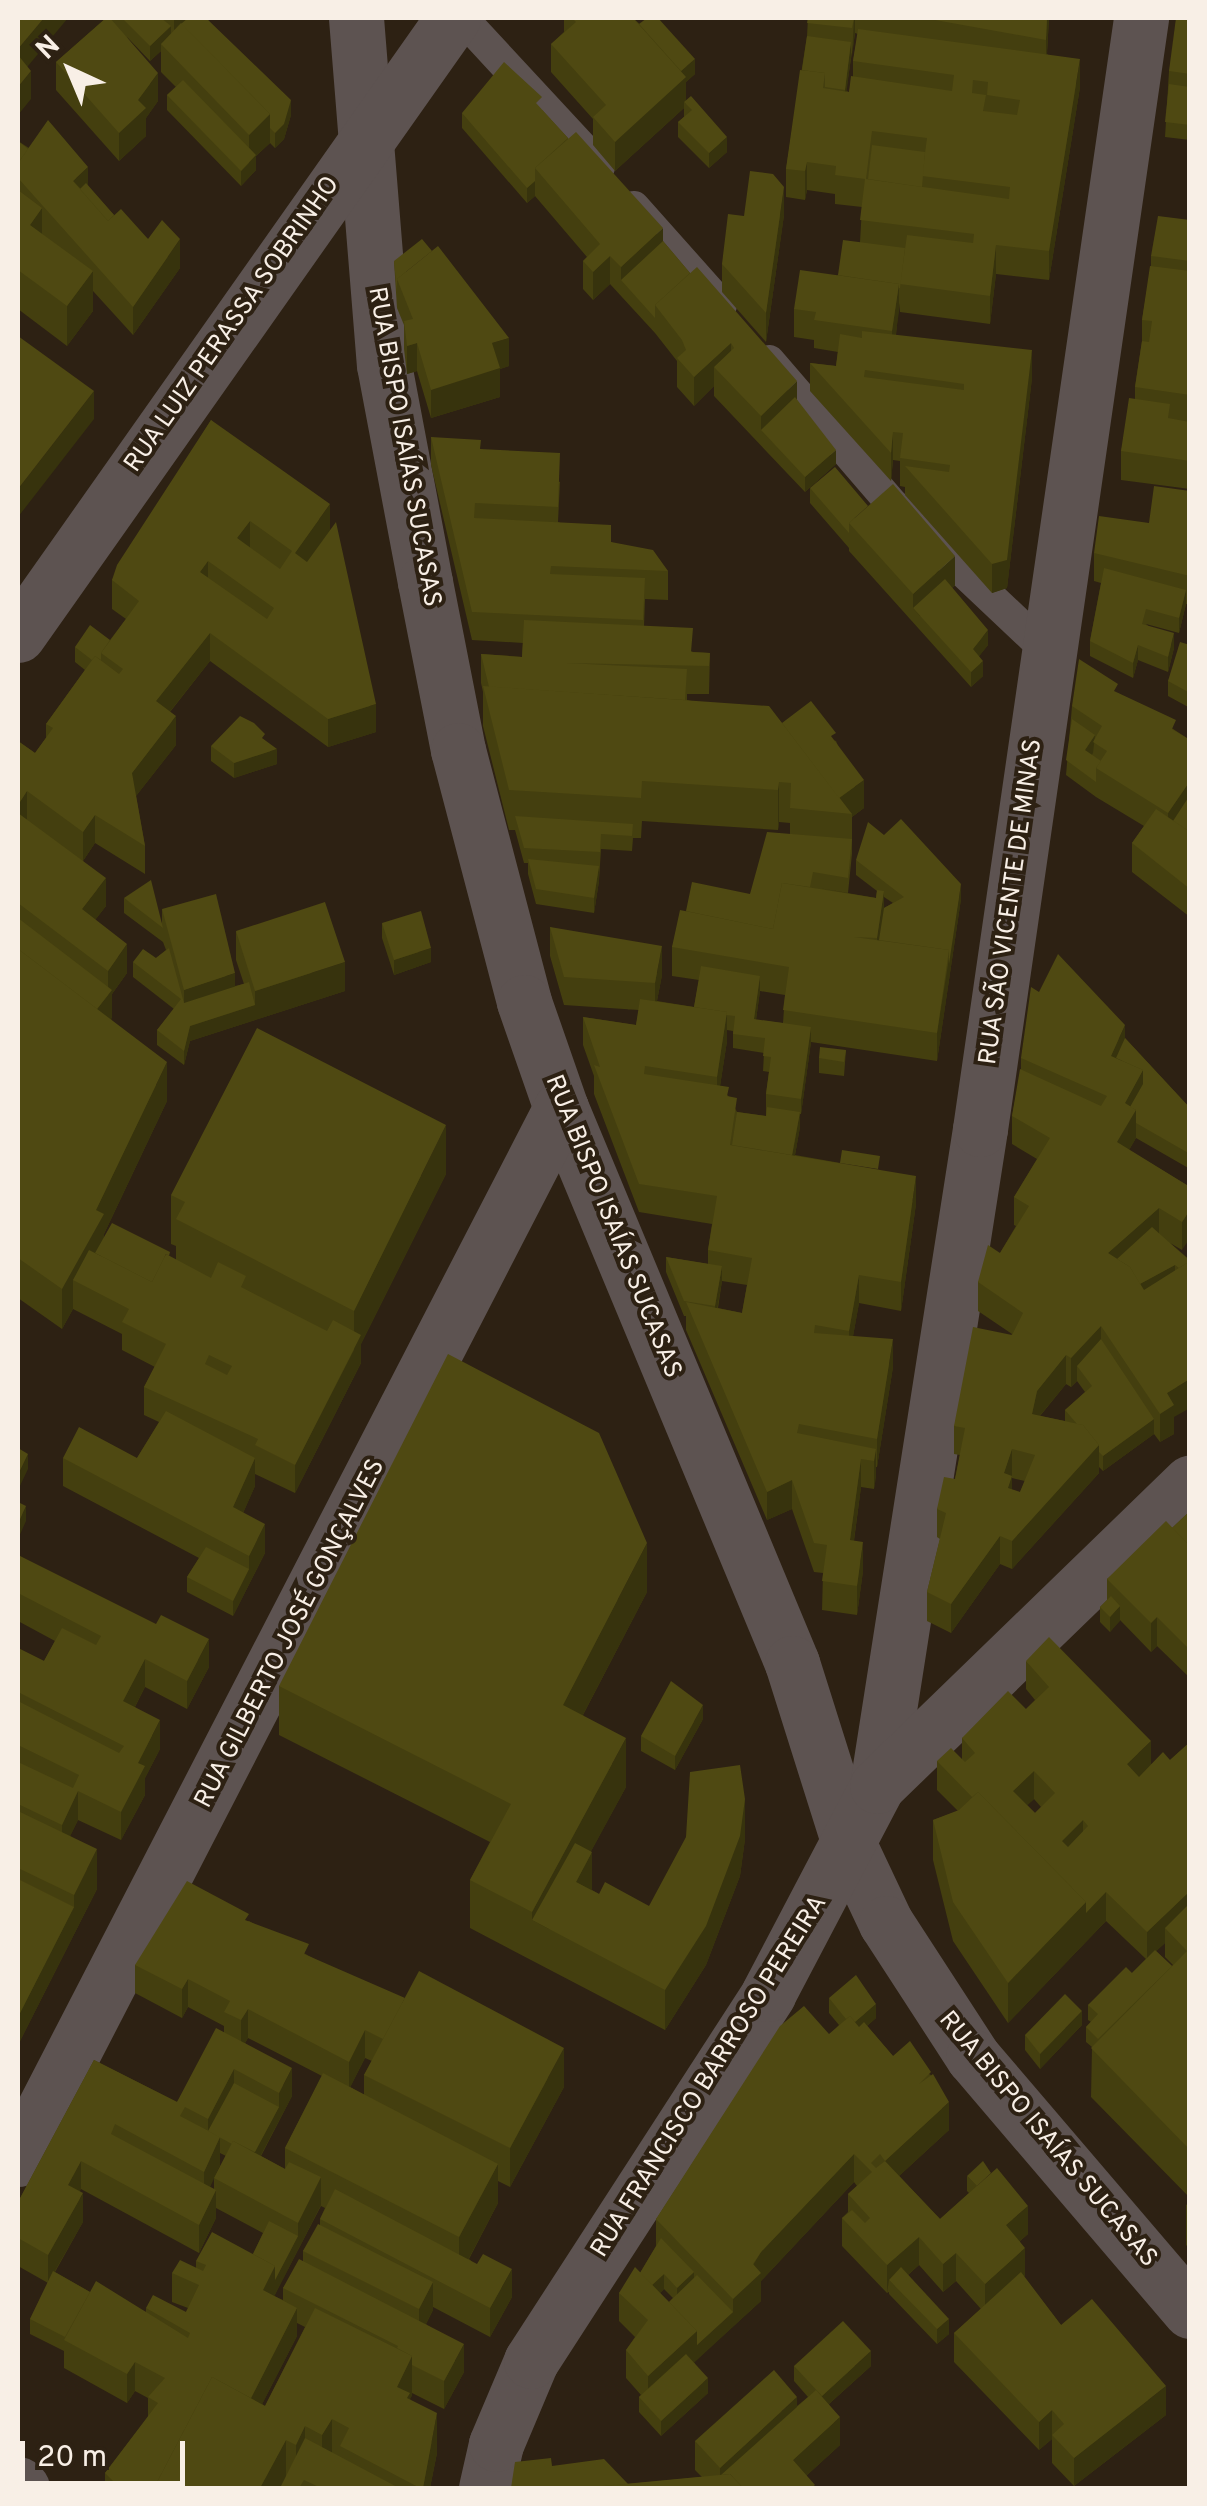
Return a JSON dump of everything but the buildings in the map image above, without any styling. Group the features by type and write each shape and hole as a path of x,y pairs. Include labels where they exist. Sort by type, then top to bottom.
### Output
{"street":[{"name":"RUA BISPO ISAÍAS SUCASAS","path":"356,18 384,365 454,731 524,1002 561,1108 792,1663 850,1846 896,1940 972,2057 1190,2312"},
{"name":"RUA LUIZ PERASSA SOBRINHO","path":"18,635 368,132 453,18"},
{"name":"RUA SÃO VICENTE DE MINAS","path":"877,1786 1063,663 1141,18"},
{"name":"RUA GILBERTO JOSÉ GONÇALVES","path":"18,2159 561,1108"},
{"name":"RUA FRANCISCO BARROSO PEREIRA","path":"486,2488 496,2444 531,2361 759,2009 850,1846 877,1786 1190,1482"}],"lane":[{"path":"462,18 743,331 892,505 1063,663"}]}
